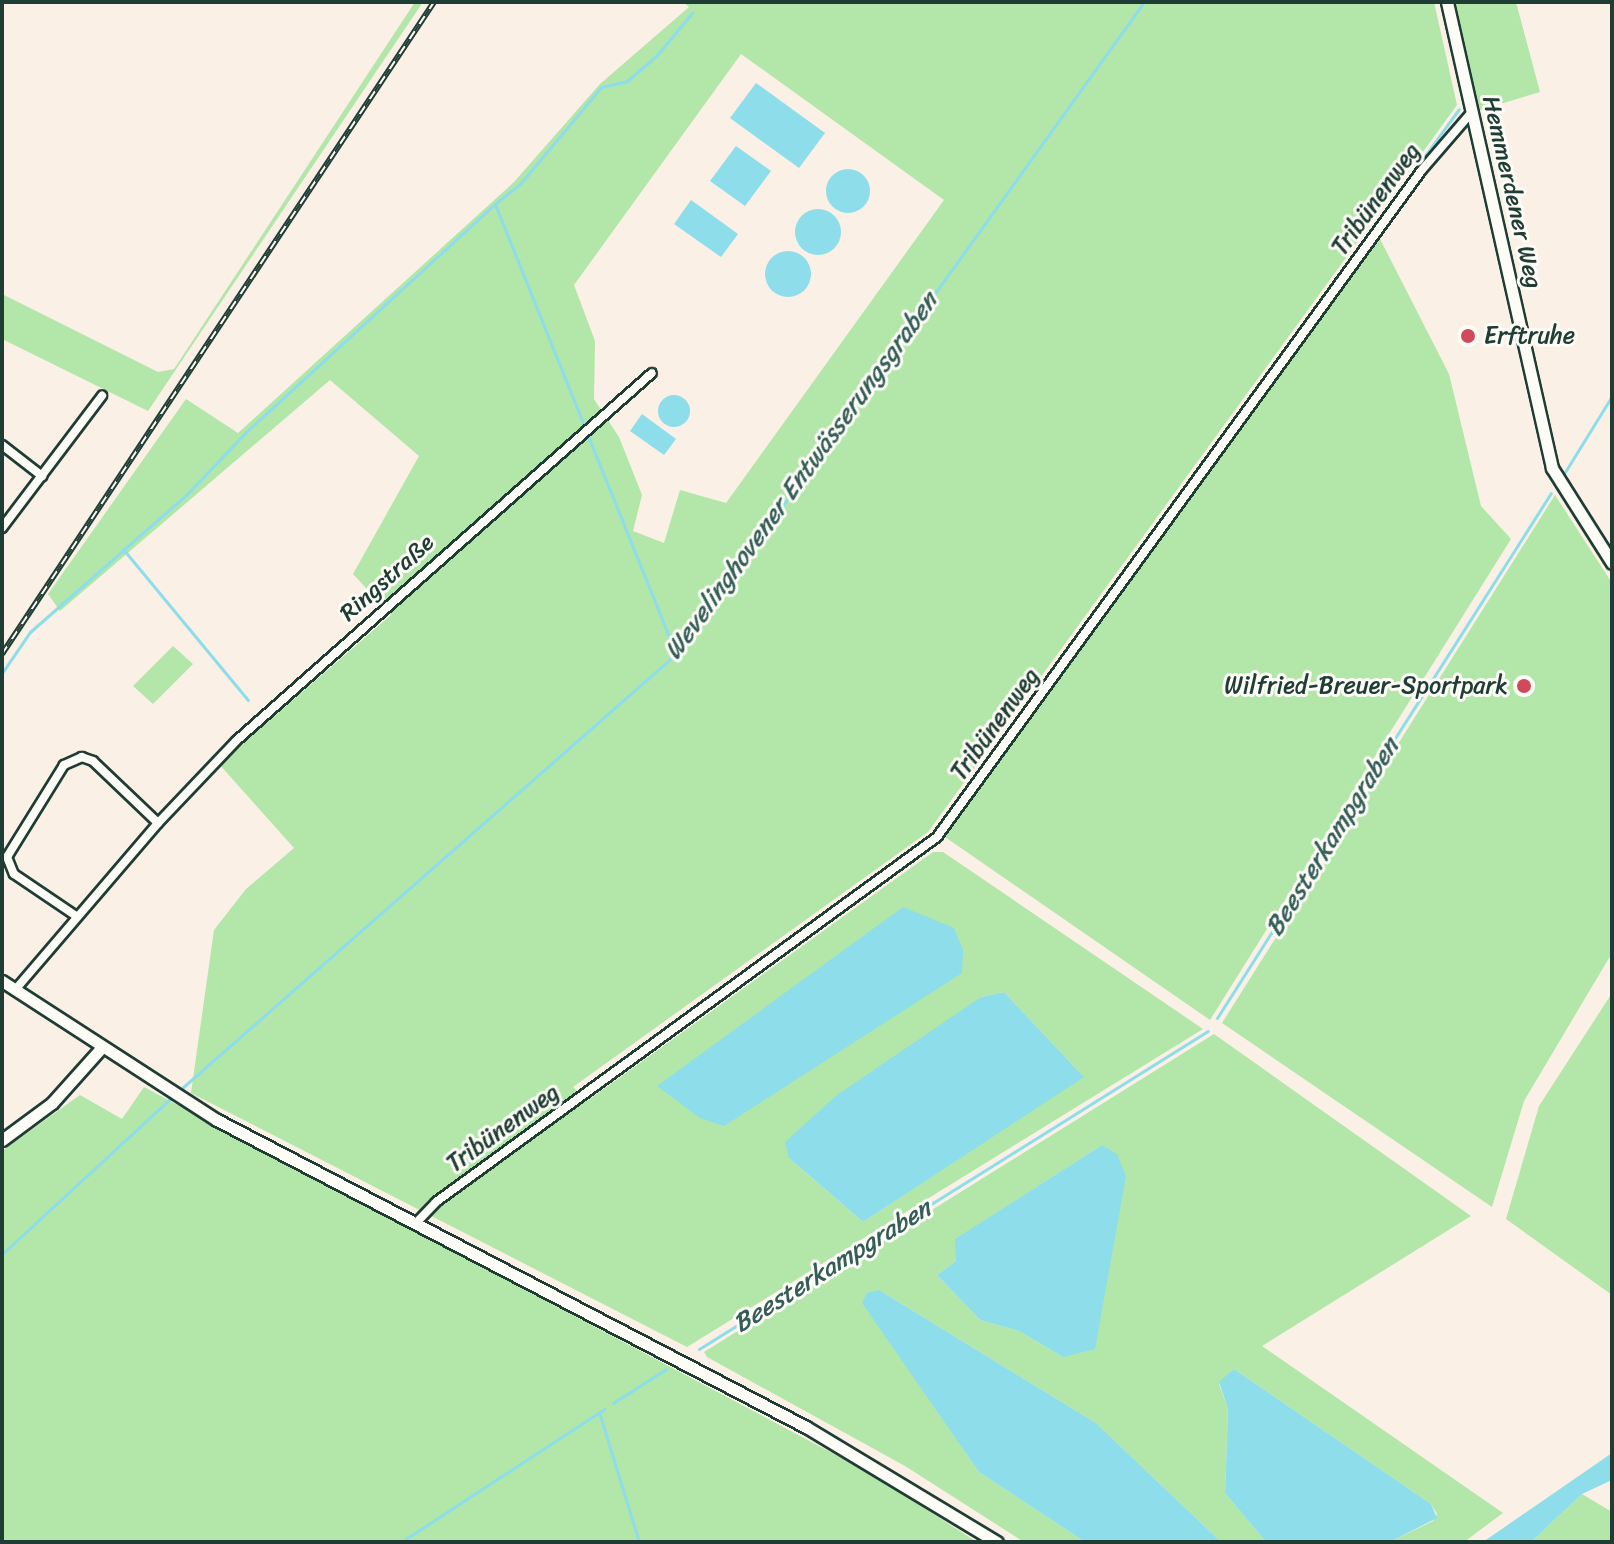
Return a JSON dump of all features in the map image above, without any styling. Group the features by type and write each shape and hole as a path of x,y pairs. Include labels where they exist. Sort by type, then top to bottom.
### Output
{"street":[{"name":"Hemmerdener Weg","path":"1447,2 1552,468 1612,563"},
{"name":"Tribünenweg","path":"416,1223 436,1202 937,837 1421,171 1471,113"},
{"name":"Ringstraße","path":"15,990 158,823 245,732 652,373"},
{"path":"2,528 102,396"},
{"path":"2,445 42,476"},
{"path":"76,916 14,874 7,861 8,849 67,762 78,757 93,761 158,823"},
{"path":"2,981 217,1120 806,1427 997,1542"},
{"path":"2,1140 52,1103 102,1047"}],"green space":[{"path":"415,2 423,2 148,411 2,339 2,294 158,372 174,369"},
{"path":"683,2 1434,2 1457,105 928,832 573,1087 587,1101 933,852 943,852 1203,1029 687,1347 191,1093 214,930 246,889 294,848 219,764 391,615 353,574 419,456 330,380 60,611 48,594 186,399 238,433 514,182 600,84 689,7","holes":["741,54 944,200 726,503 680,490 664,543 633,531 642,495 619,437 594,399 595,341 574,285","1004,992 1083,1076 863,1222 789,1158 981,997"]},
{"path":"1453,2 1516,2 1540,92 1477,111"},
{"path":"1379,237 1449,374 1481,506 1511,539 1210,1020 945,837"},
{"path":"1555,495 1612,583 1612,953 1524,1101 1492,1207 1222,1023"},
{"path":"173,646 193,664 153,704 133,686"},
{"path":"1612,993 1612,1295 1506,1219 1539,1106"},
{"path":"1214,1034 1471,1216 1262,1346 1503,1513 1464,1542 1390,1542 1433,1521 1437,1514 1431,1504 1234,1369 1219,1384 1228,1409 1225,1493 1266,1542 1221,1542 1096,1423 879,1290 937,1410 979,1472 1085,1542 1024,1542 905,1466 707,1357 704,1352","holes":["1102,1145 1063,1357 1019,1331 980,1320 937,1275 956,1261 956,1239"]},
{"path":"144,1087 868,1472 977,1542 2,1542 2,1151 80,1095 122,1119"},
{"path":"1582,1494 1612,1512 1612,1542 1531,1542"}],"water":[{"path":"756,83 825,133 799,168 730,118"},
{"path":"736,146 771,171 745,206 710,181"},
{"path":"848,169 864,175 870,191 864,207 848,213 832,207 826,191 832,175"},
{"path":"691,200 738,234 721,257 674,224"},
{"path":"818,209 834,216 841,232 834,248 818,255 802,248 795,232 802,216"},
{"path":"788,251 804,258 811,274 804,290 788,297 772,290 765,274 772,258"},
{"path":"674,395 685,400 690,411 685,422 674,427 663,422 658,411 663,400"},
{"path":"642,414 676,439 664,455 630,431"},
{"path":"903,907 954,928 963,950 962,973 724,1126 700,1118 657,1086"},
{"path":"1004,992 1084,1077 863,1222 789,1158 785,1142 837,1095 981,997"},
{"path":"1102,1145 1117,1154 1126,1176 1095,1349 1063,1357 1019,1331 980,1320 937,1275 956,1261 955,1239"},
{"path":"879,1290 1096,1423 1221,1542 1085,1542 979,1472 862,1303 867,1293"},
{"path":"1234,1369 1431,1504 1437,1518 1390,1542 1266,1542 1225,1493 1228,1409 1219,1382"},
{"path":"1612,1453 1612,1480 1582,1494 1531,1542 1483,1542"}],"waterway":[{"name":"Wevelinghovener Entwässerungsgraben","path":"182,1088 676,654 1144,2"},
{"path":"583,423 495,204 520,184 601,87 627,81 657,55 692,13"},
{"path":"937,829 1459,109"},
{"path":"2,673 30,632 187,494 246,432 495,204"},
{"name":"Beesterkampgraben","path":"1565,472 1612,396"},
{"path":"586,431 670,639"},
{"name":"Beesterkampgraben","path":"1217,1018 1551,493"},
{"path":"123,549 248,700"},
{"name":"Wevelinghovener Entwässerungsgraben","path":"673,646 676,654"},
{"name":"Beesterkampgraben","path":"699,1349 1208,1031"},
{"name":"Wevelinghovener Entwässerungsgraben","path":"2,1254 170,1099"},
{"name":"Beesterkampgraben","path":"613,1403 666,1369"},
{"name":"Beesterkampgraben","path":"401,1542 604,1409"},
{"path":"599,1412 639,1542"}],"railway":[{"path":"2,654 434,2"}],"place":[{"name":"Erftruhe","path":"1468,336"},
{"name":"Wilfried-Breuer-Sportpark","path":"1524,686"}]}
